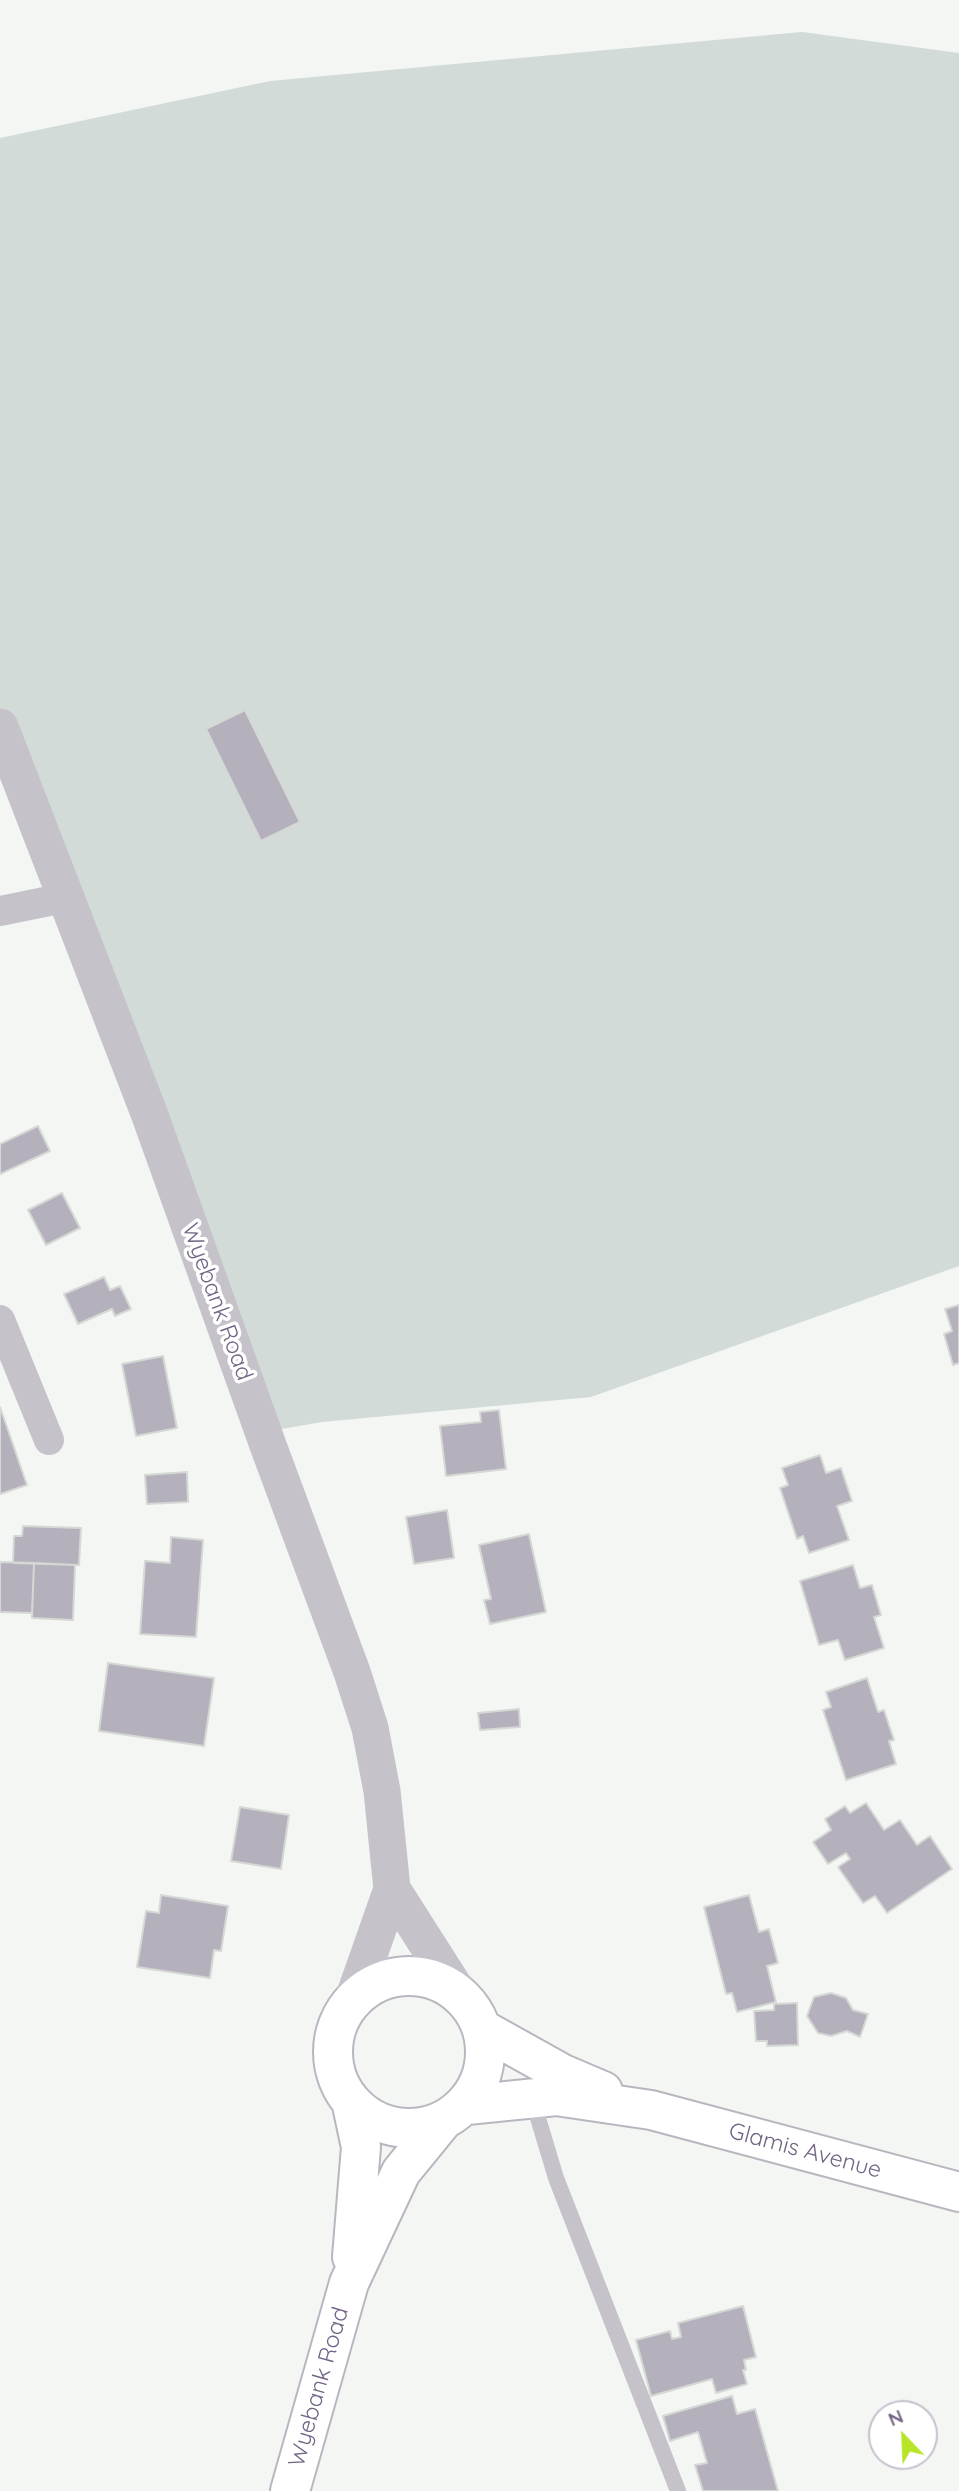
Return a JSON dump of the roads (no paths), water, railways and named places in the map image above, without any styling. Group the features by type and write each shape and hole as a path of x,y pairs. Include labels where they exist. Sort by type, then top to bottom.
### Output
{"main road":[{"path":"403,1976 432,1979 457,1991 473,2009 484,2030 485,2069 454,2114 418,2129 394,2128 371,2120 352,2105 337,2080 332,2053 337,2025 353,2000 375,1983 403,1976"},
{"name":"Glamis Avenue","path":"484,2030 563,2074 651,2110"},
{"name":"Glamis Avenue","path":"454,2114 532,2098 556,2096 651,2110 959,2192"},
{"name":"Wyebank Road","path":"349,2283 362,2147 352,2105"},
{"name":"Wyebank Road","path":"290,2491 349,2283 401,2172 454,2114"}],"street":[{"name":"Wyebank Road","path":"0,727 149,1113 370,1728 382,1791 392,1889 353,2000"},
{"path":"0,911 64,898"},
{"path":"0,1320 49,1440"},
{"name":"Wyebank Road","path":"392,1889 457,1991"}],"lane":[{"path":"532,2098 555,2178 678,2491"}]}
